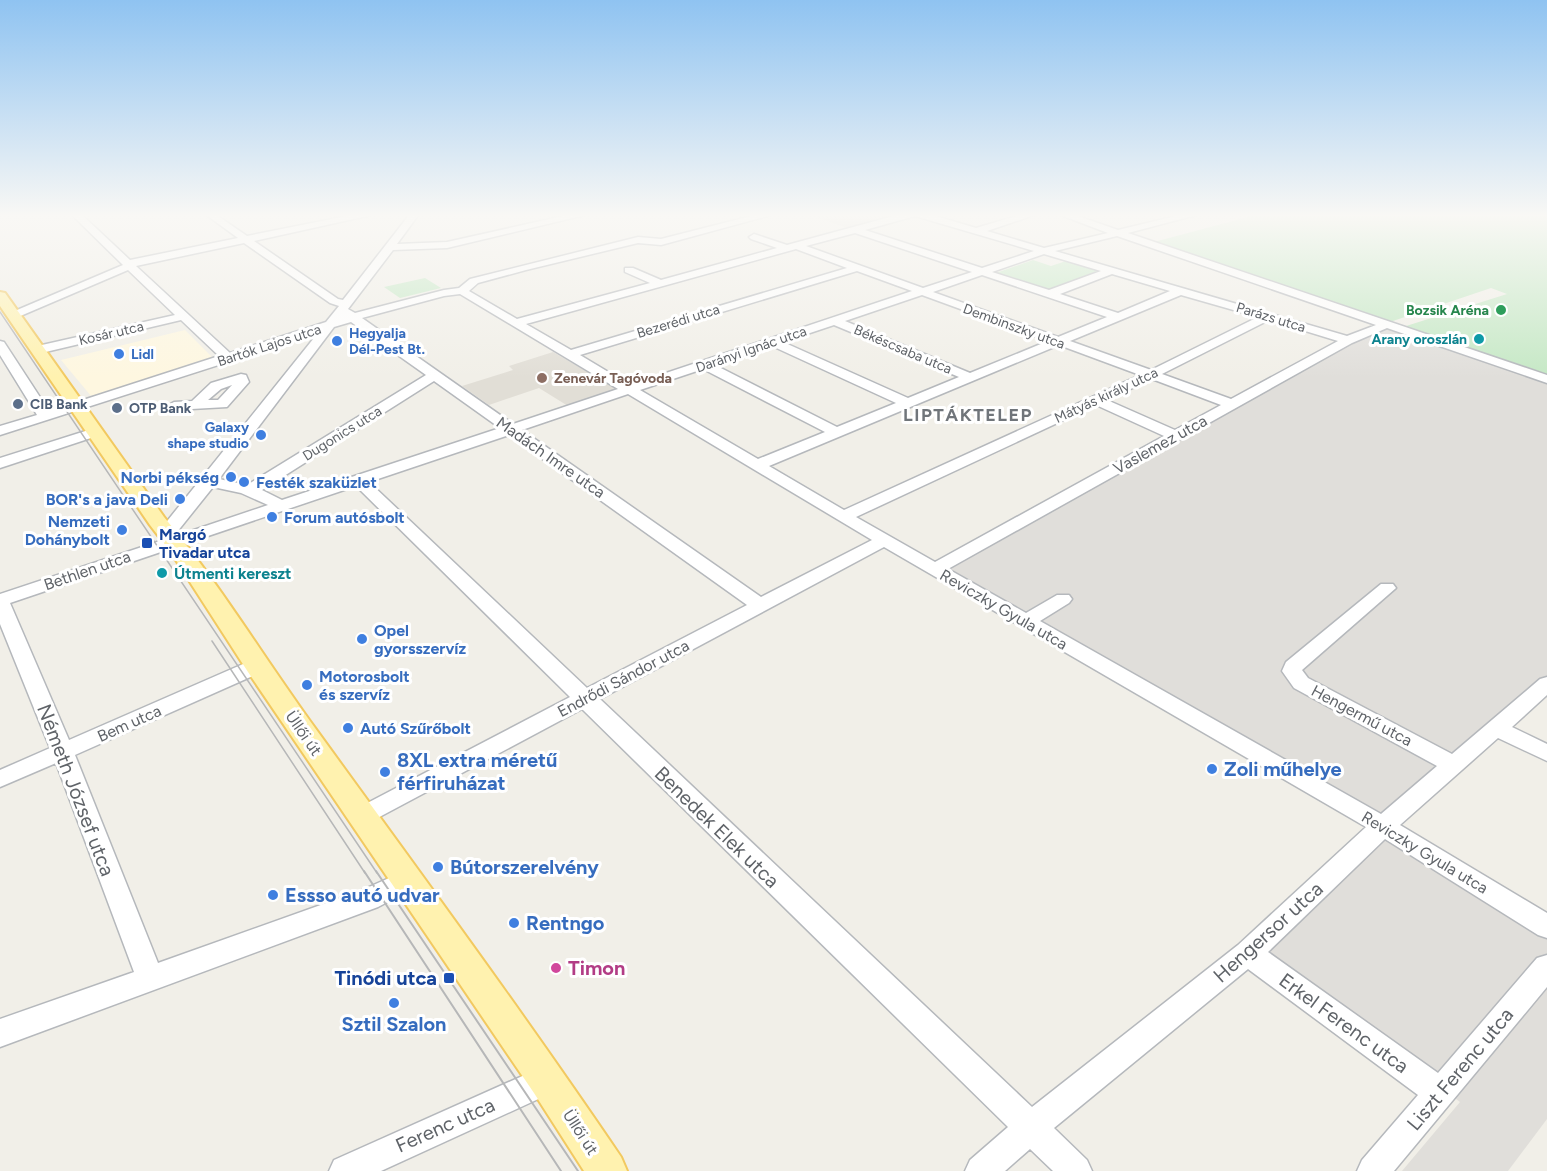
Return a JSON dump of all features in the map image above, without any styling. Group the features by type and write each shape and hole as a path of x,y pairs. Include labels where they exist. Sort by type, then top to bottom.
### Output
{"main road":[{"name":"Üllői út","path":"0,296 547,1080 607,1171"}],"street":[{"path":"14,315 119,269"},
{"path":"135,269 228,358"},
{"name":"Madách Imre utca","path":"287,269 761,606"},
{"path":"347,310 375,269"},
{"name":"Bartók Lajos utca","path":"0,431 329,326 347,310 462,291 474,281 523,269"},
{"path":"515,323 718,269"},
{"name":"Bezerédi utca","path":"568,355 854,269"},
{"name":"Dembinszky utca","path":"858,269 1232,404"},
{"path":"972,269 1119,316"},
{"name":"Darányi Ignác utca","path":"166,532 281,507 992,269"},
{"name":"Parázs utca","path":"1102,269 1183,290 1348,340"},
{"path":"1224,269 1547,379"},
{"path":"629,270 662,284"},
{"path":"1049,294 1110,271"},
{"path":"757,465 1183,290"},
{"name":"Reviczky Gyula utca","path":"462,291 884,540 1383,826 1547,927"},
{"name":"Kosár utca","path":"37,350 185,316"},
{"name":"Mátyás király utca","path":"844,516 1150,375 1269,316"},
{"name":"Békéscsaba utca","path":"836,321 971,378"},
{"name":"Vaslemez utca","path":"935,569 1348,340 1388,324"},
{"path":"166,532 209,482 329,326"},
{"path":"773,342 907,403"},
{"path":"1,345 45,416"},
{"path":"705,365 836,432"},
{"name":"Dugonics utca","path":"249,491 435,375"},
{"path":"1095,400 1176,435"},
{"path":"174,406 196,404"},
{"path":"0,463 95,432"},
{"name":"Benedek Elek utca","path":"359,481 1076,1171"},
{"path":"209,482 249,491 281,507"},
{"name":"Bethlen utca","path":"0,601 166,532"},
{"name":"Endrődi Sándor utca","path":"362,816 884,540"},
{"name":"Hengermű utca","path":"1387,588 1293,667 1292,671 1301,683 1454,765"},
{"path":"1027,621 1063,598"},
{"name":"Németh József utca","path":"0,601 63,752 150,979"},
{"name":"Bem utca","path":"0,779 258,666"},
{"name":"Hengersor utca","path":"981,1171 1031,1127 1248,953 1383,826 1547,684"},
{"path":"1496,728 1547,753"},
{"path":"0,1033 369,899 407,880"},
{"name":"Erkel Ferenc utca","path":"1248,953 1440,1092"},
{"name":"Liszt Ferenc utca","path":"1373,1171 1547,967"},
{"name":"Ferenc utca","path":"345,1171 547,1080"}],"shaded area":[{"path":"1390,322 1547,376 1547,697 1533,691 1379,820 946,569"},
{"path":"185,330 215,360 91,396 61,360"},
{"name":"Zenevár Tagóvoda","path":"553,352 617,389 568,406 539,388 489,405 462,386 513,370 509,366"},
{"path":"1387,837 1547,931 1547,1119 1508,1171 1402,1171 1460,1102 1261,952"}],"green space":[{"path":"1008,269 1091,269 1102,272 1048,292 993,274"},
{"path":"1233,269 1547,269 1547,376 1403,327 1507,294 1491,288 1390,322"},
{"path":"425,278 441,288 400,298 384,287"}],"tram line":[{"path":"0,312 377,873"},
{"path":"212,641 365,873"},
{"path":"364,871 561,1171"},
{"path":"376,871 578,1171"}],"place":[{"name":"Bozsik Aréna","path":"1501,310"},
{"name":"Arany oroszlán","path":"1479,339"},
{"name":"Hegyalja Dél-Pest Bt.","path":"337,341"},
{"name":"Lidl","path":"119,354"},
{"name":"Zenevár Tagóvoda","path":"542,378"},
{"name":"CIB Bank","path":"18,404"},
{"name":"OTP Bank","path":"117,408"},
{"name":"Galaxy shape studio","path":"261,435"},
{"name":"Norbi pékség","path":"231,477"},
{"name":"Festék szaküzlet","path":"244,482"},
{"name":"BOR's a java Deli","path":"180,499"},
{"name":"Forum autósbolt","path":"272,517"},
{"name":"Nemzeti Dohánybolt","path":"122,530"},
{"name":"Margó Tivadar utca","path":"147,543"},
{"name":"Útmenti kereszt","path":"162,573"},
{"name":"Opel gyorsszervíz","path":"362,639"},
{"name":"Motorosbolt és szervíz","path":"307,685"},
{"name":"Autó Szűrőbolt","path":"348,728"},
{"name":"Zoli műhelye","path":"1212,769"},
{"name":"8XL extra méretű férfiruházat","path":"385,772"},
{"name":"Bútorszerelvény","path":"438,867"},
{"name":"Essso autó udvar","path":"273,895"},
{"name":"Rentngo","path":"514,923"},
{"name":"Timon","path":"556,968"},
{"name":"Tinódi utca","path":"449,978"},
{"name":"Sztil Szalon","path":"394,1003"}],"district":[{"name":"LIPTÁKTELEP","path":"968,415"}]}
